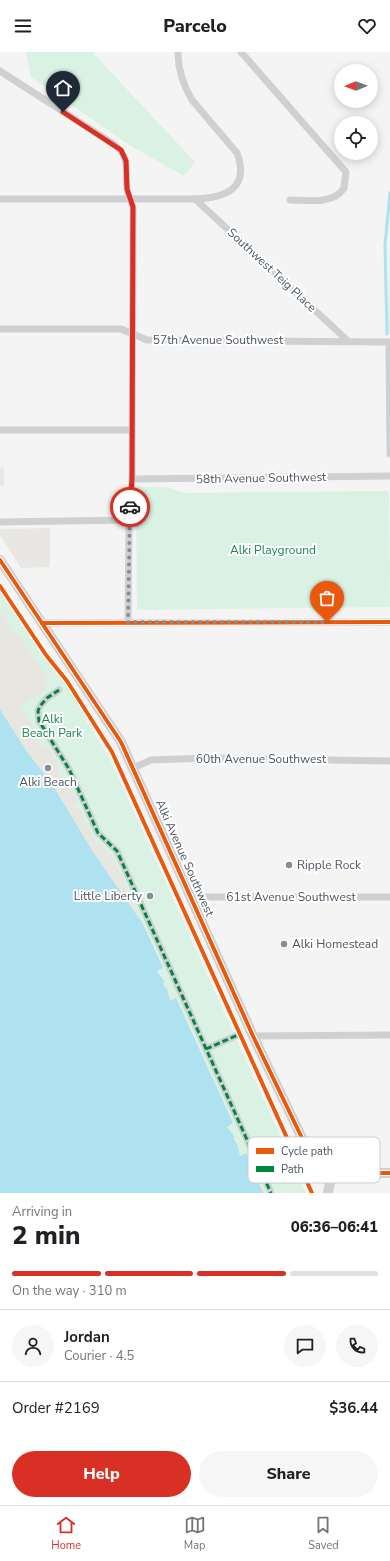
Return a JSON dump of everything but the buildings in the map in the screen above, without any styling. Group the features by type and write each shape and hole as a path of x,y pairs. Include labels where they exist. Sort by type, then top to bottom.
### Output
{"main road":[{"name":"Alki Avenue Southwest","path":"0,560 114,731 133,768 301,1137"},
{"path":"328,1193 330,1183"}],"street":[{"path":"0,199 195,200 213,199 225,194 235,186 240,176 238,157 231,146 192,100 183,83 178,63 178,52"},
{"path":"240,52 346,172 346,183 341,192 334,197 325,199 290,200"},
{"path":"0,71 121,150 126,161 127,189 133,207 132,479 129,520 128,622"},
{"name":"Southwest Teig Place","path":"195,200 348,340"},
{"name":"57th Avenue Southwest","path":"0,329 121,329 147,340 348,340 389,342"},
{"path":"389,342 390,454"},
{"path":"0,430 132,430"},
{"name":"58th Avenue Southwest","path":"132,479 390,476"},
{"path":"0,522 129,520"},
{"path":"42,623 390,622"},
{"path":"59,690 47,698 40,706 38,711 39,721 69,769 98,833 117,852 248,1142"},
{"name":"60th Avenue Southwest","path":"133,768 151,760 208,758 390,761"},
{"name":"61st Avenue Southwest","path":"192,897 390,897"},
{"path":"206,1049 240,1034"},
{"path":"254,1036 390,1035"},
{"path":"266,1183 271,1193"}],"shaded area":[{"path":"4,467 4,486 0,486 0,468"},
{"path":"50,528 50,567 21,568 0,535 0,529"}],"green space":[{"path":"26,52 92,52 195,162 184,176 131,146 31,77"},
{"path":"390,216 390,332 388,332"},
{"name":"Alki Playground","path":"136,487 166,487 185,493 389,491 390,607 137,610"},
{"name":"Alki Beach Park","path":"0,592 43,657 58,672 88,719 86,720 110,759 281,1137 248,1137 248,1158 246,1153 240,1156 237,1143 236,1144 233,1138 234,1137 227,1126 233,1124 170,1001 167,988 166,989 163,983 165,982 0,709"},
{"name":"Alki Beach Park","path":"259,1183 301,1183 306,1193 263,1193"}],"sand":[{"path":"0,611 16,635 18,634 48,678 44,684 46,690 20,707 42,740 38,742 41,747 45,744 57,761 59,775 69,784 78,803 73,805 75,810 80,808 93,838 112,856 163,968 157,971 165,982 163,983 165,988 167,988 170,1001 176,998 233,1123 227,1127 235,1137 233,1138 237,1143 240,1156 246,1153 248,1157 248,1183 260,1183 265,1193 228,1193 50,781 27,752 0,709"}],"water":[{"path":"0,709 27,752 50,781 93,852 143,924 163,968 157,971 165,982 163,983 165,988 167,988 170,1001 176,998 233,1123 227,1127 235,1137 233,1138 237,1143 240,1156 246,1153 248,1158 248,1183 259,1183 263,1193 0,1193"}],"waterway":[{"path":"387,334 385,245 390,193"}],"marked path":[{"path":"59,690 47,698 40,706 38,711 39,721 69,769 98,833 117,851 248,1142"},
{"path":"206,1049 240,1034"},
{"path":"266,1183 271,1193"}],"cycle path":[{"path":"0,560 121,742 253,1036 302,1137"},
{"path":"0,586 46,655 67,681 112,752 287,1137"},
{"path":"42,623 390,622"},
{"path":"380,1173 390,1173"},
{"path":"307,1183 312,1193"}],"way so far":[{"path":"130,507 128,622 327,622"}],"place":[{"name":"Alki Beach","path":"48,768"},
{"name":"Ripple Rock","path":"289,865"},
{"name":"Little Liberty","path":"150,896"},
{"name":"Alki Homestead","path":"284,944"}],"route":[{"path":"63,112 115,145 121,150 126,161 127,189 133,207 132,479 130,507"}]}
